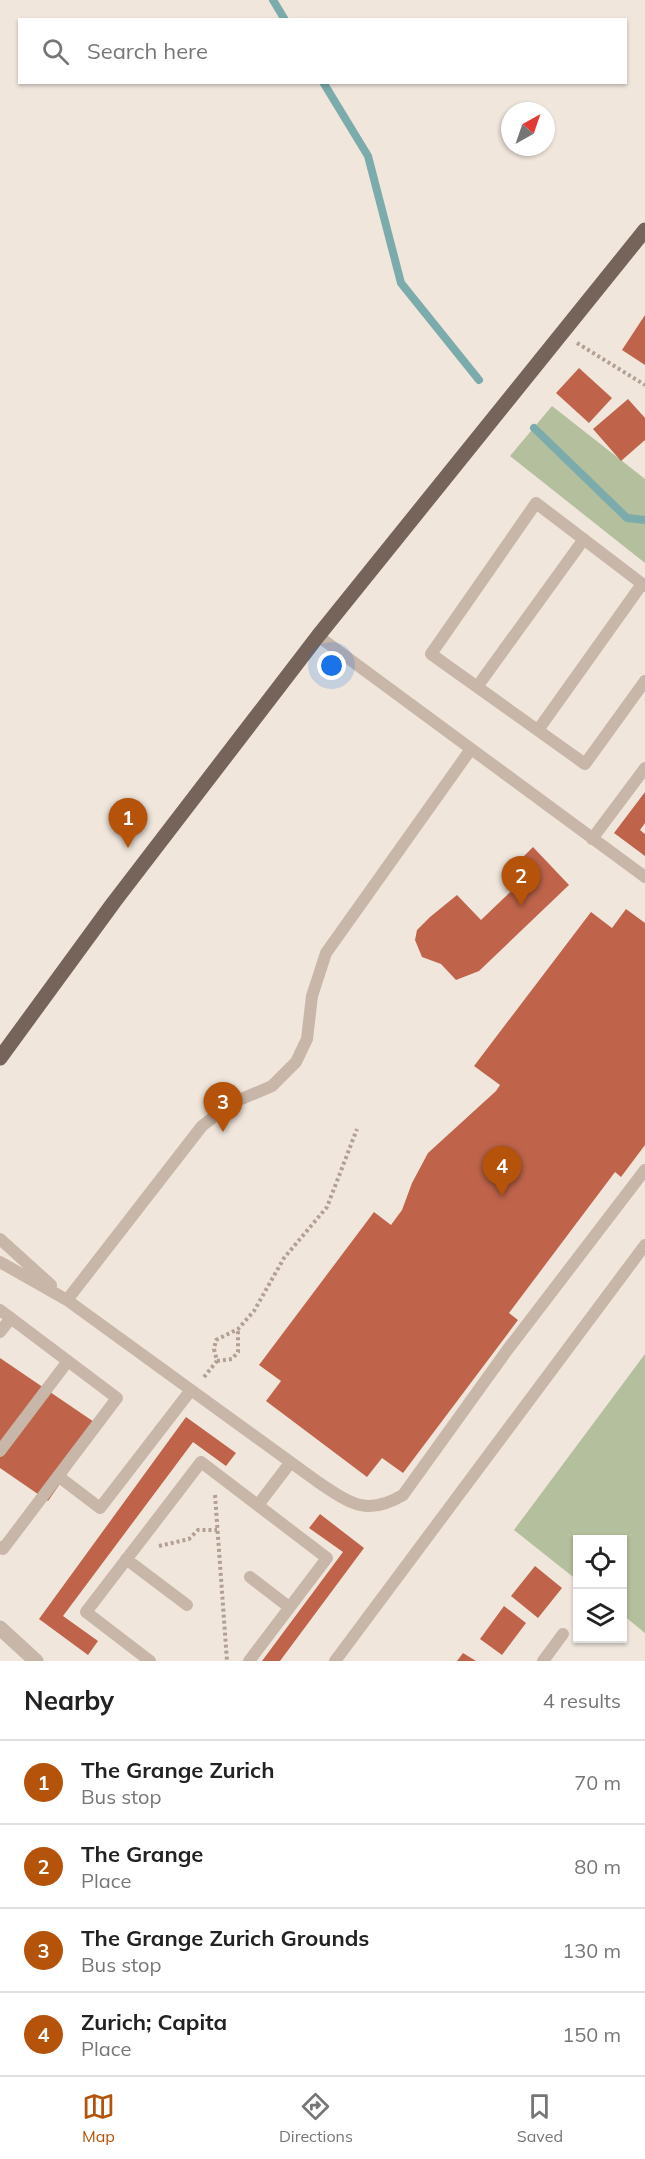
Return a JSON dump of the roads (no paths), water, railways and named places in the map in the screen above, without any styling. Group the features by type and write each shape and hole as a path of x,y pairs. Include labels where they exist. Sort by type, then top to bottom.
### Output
{"main road":[{"path":"0,1058 122,892 318,636 645,230"}],"street":[{"path":"0,1628 36,1661"}],"lane":[{"path":"538,730 644,585 536,502 431,654 585,764 644,685"},
{"path":"477,687 584,538"},
{"path":"318,636 645,878"},
{"path":"67,1300 202,1126 232,1103 272,1086 296,1062 307,1039 312,996 326,954 471,749"},
{"path":"592,838 645,768"},
{"path":"0,1262 67,1300 290,1463 343,1498 370,1508 389,1503 403,1495 508,1349 645,1170"},
{"path":"0,1239 67,1300"},
{"path":"335,1661 645,1245"},
{"path":"0,1310 117,1398 3,1549 0,1547"},
{"path":"0,1332 11,1318"},
{"path":"0,1450 68,1361"},
{"path":"58,1476 100,1508 190,1390"},
{"path":"150,1661 86,1612 201,1462 327,1558 249,1661"},
{"path":"258,1505 290,1463"},
{"path":"126,1559 187,1605"},
{"path":"250,1577 290,1607"},
{"path":"543,1661 563,1634"}],"waterway":[{"path":"273,0 284,18"},
{"path":"324,84 368,156 401,283 479,380"},
{"path":"534,428 627,518 645,520"}],"place":[{"name":"The Grange Zurich","path":"128,848"},
{"name":"The Grange","path":"521,906"},
{"name":"The Grange Zurich Grounds","path":"223,1132"},
{"name":"Zurich; Capita","path":"502,1196"}]}
